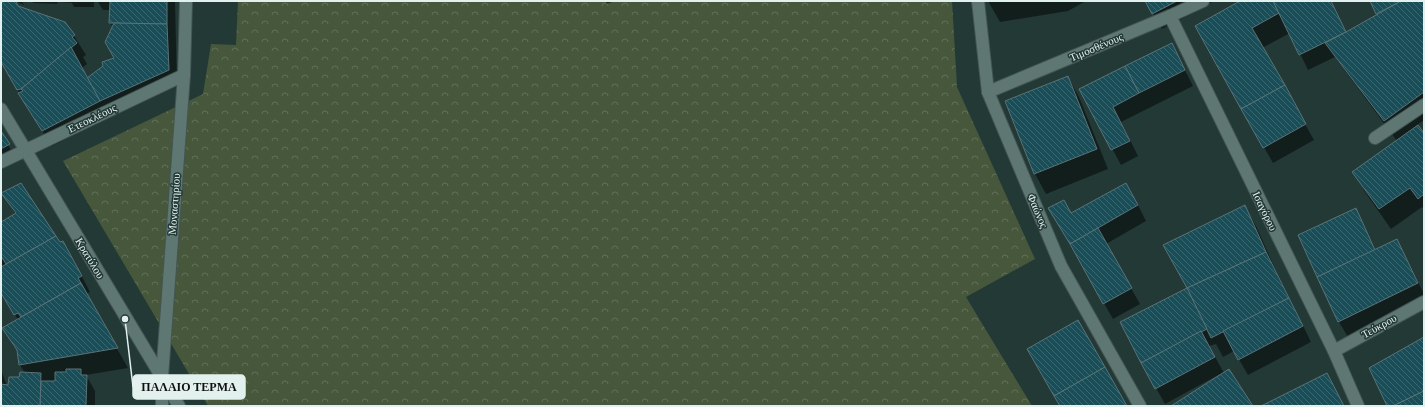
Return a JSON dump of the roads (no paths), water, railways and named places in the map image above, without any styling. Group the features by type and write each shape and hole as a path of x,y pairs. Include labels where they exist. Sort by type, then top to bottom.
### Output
{"street":[{"name":"Μοναστηρίου","path":"162,406 162,377 184,75 186,1"},
{"name":"Φαώνος","path":"978,1 988,92 1061,266 1140,406"},
{"name":"Τιμοσθένους","path":"988,92 1204,1"},
{"name":"Ισαγόρου","path":"1170,16 1334,351 1358,406"},
{"name":"Ετεοκλέους","path":"1,162 184,75"},
{"path":"1375,138 1424,105"},
{"name":"Κρατύλου","path":"1,109 179,406"},
{"name":"Τεύκρου","path":"1334,351 1424,302"}],"place":[{"name":"ΠΑΛΑΙΟ ΤΕΡΜΑ","path":"125,319"}]}
